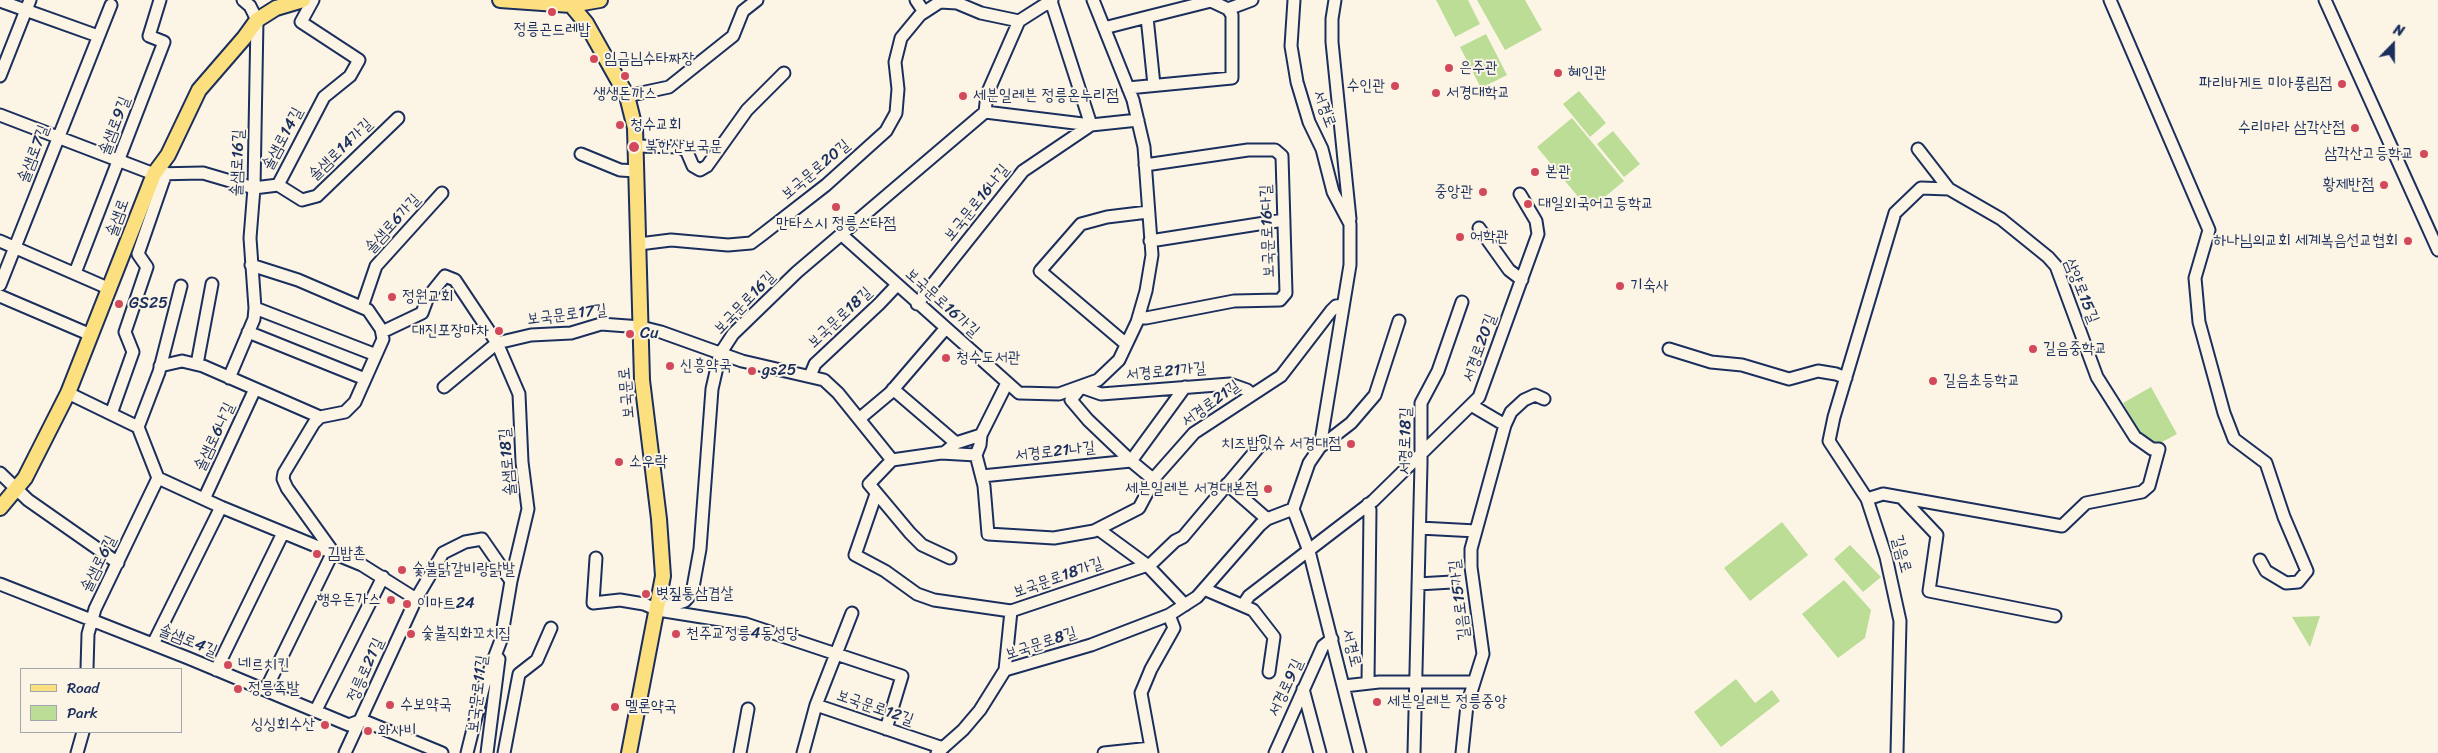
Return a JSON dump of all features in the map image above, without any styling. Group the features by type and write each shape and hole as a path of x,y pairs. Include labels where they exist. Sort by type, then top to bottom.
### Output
{"main road":[{"name":"솔샘로","path":"0,508 17,490 44,442 68,393 160,173 199,90 257,20 276,8 302,0"},
{"path":"500,0 570,2 600,0"},
{"name":"보국문로","path":"570,2 586,24 627,96 632,112 635,146 642,380 659,519 663,576 658,610 647,653 629,753"}],"street":[{"name":"솔샘로9길","path":"74,273 164,42 149,36 160,0"},
{"path":"243,0 250,6 257,20"},
{"name":"솔샘로14길","path":"160,173 204,172 254,188 278,185 324,97 350,76 359,60 301,22 313,0"},
{"path":"627,96 670,86 733,36 743,11 757,0"},
{"path":"916,0 924,12"},
{"path":"1091,125 1052,0 1019,22 987,94 985,112 1091,125 1138,120"},
{"name":"보국문로16가길","path":"842,235 917,304 1019,393 1059,394 1098,380 1119,360 1138,317 1146,291 1152,255 1146,165 1138,120 1128,88 1093,0"},
{"path":"1104,28 1211,0 1228,9 1232,15 1232,78 1128,88"},
{"path":"1228,9 1252,0"},
{"name":"서경로","path":"1294,0 1291,46 1297,82 1309,122 1322,149 1333,192 1350,224"},
{"name":"서경로","path":"1320,447 1350,265 1350,224 1332,42 1332,19 1335,0"},
{"path":"2110,0 2209,230 2195,278 2199,322 2224,413 2234,439 2266,463 2284,517 2307,571 2298,582 2286,583 2266,571 2260,560"},
{"path":"2325,0 2438,250"},
{"path":"0,1 28,6 98,36"},
{"name":"보국문로20길","path":"639,244 671,240 728,245 751,243 826,184 886,131 896,113 898,88 895,62 901,38 924,12 940,2 955,2"},
{"path":"955,2 981,13 1019,22"},
{"name":"솔샘로7길","path":"0,285 111,5"},
{"path":"0,76 28,6"},
{"path":"1147,17 1154,85"},
{"name":"솔샘로16길","path":"229,378 256,308 250,238 254,188 257,20"},
{"path":"635,146 681,148 687,152 693,166 700,170 707,166 747,110 784,73"},
{"name":"보국문로16길","path":"658,610 685,601 692,593 700,549 712,389 720,354 733,334 797,272 985,112"},
{"path":"0,115 119,160 160,173 138,254 146,267 125,332 133,352 112,414"},
{"name":"솔샘로14가길","path":"278,185 302,200 317,196 398,118"},
{"name":"보국문로16나길","path":"917,304 1023,171 1091,125"},
{"name":"삼양로15길","path":"1902,498 2062,526 2086,503 2142,492 2149,486 2159,449 2152,449 2135,437 2096,377 2056,266 2048,257 2001,219 1950,189 1918,149"},
{"name":"보국문로16다길","path":"1138,317 1146,318 1234,301 1280,300 1286,292 1282,156 1275,150 1248,150 1146,165"},
{"path":"581,154 620,170 636,171"},
{"name":"길음로","path":"1897,753 1900,621 1886,557 1867,499 1829,441 1895,213 1921,188 1950,189"},
{"name":"솔샘로6가길","path":"362,307 376,266 442,193"},
{"name":"서경로20길","path":"1309,551 1368,504 1471,405 1482,391 1538,234 1536,221 1520,194"},
{"path":"1126,344 1040,271 1081,224 1107,217 1148,212"},
{"path":"1150,241 1284,220"},
{"path":"1479,228 1509,270 1522,280"},
{"path":"0,241 110,289"},
{"path":"160,366 182,360 197,364 320,417 345,412 355,402 383,339 382,332 368,310 298,280 251,265"},
{"path":"382,332 422,313 428,297 446,276 455,280 499,343"},
{"path":"197,364 212,284"},
{"name":"보국문로18길","path":"810,376 815,364 880,304 897,285"},
{"path":"138,427 160,372 181,286"},
{"path":"0,296 91,335"},
{"name":"서경로18길","path":"1414,753 1422,452 1421,403 1438,371 1462,302"},
{"name":"서경로21길","path":"981,435 976,455 982,476 988,534 1054,538 1098,529 1139,508 1154,480 1194,433 1281,376 1331,311 1336,306 1343,305"},
{"path":"256,308 376,354"},
{"name":"서경로","path":"1360,753 1309,551 1293,509 1309,463 1320,447 1351,424 1376,394 1399,321"},
{"name":"보국문로17길","path":"444,387 499,343 531,335 571,333 601,324 640,328"},
{"path":"640,328 661,332 720,354 824,380 838,392 892,460"},
{"path":"859,419 893,389 945,328"},
{"path":"248,332 365,379"},
{"name":"솔샘로18길","path":"467,753 484,685 501,640 511,581 528,509 522,462 519,394 499,343"},
{"path":"1669,348 1710,362 1742,365 1789,379 1818,371 1846,378"},
{"path":"944,453 956,444 981,435 1007,383"},
{"name":"서경로21가길","path":"1080,387 1101,394 1230,384 1247,390 1252,394"},
{"path":"1080,387 1071,400 1088,420 1130,461 1154,480"},
{"path":"1130,461 1185,387"},
{"name":"솔샘로6나길","path":"204,499 255,389"},
{"path":"893,389 956,444"},
{"path":"68,393 138,427 158,478 221,507 333,552 383,577 416,599 443,553 465,542 482,539 511,581"},
{"name":"길음로15가길","path":"1462,753 1464,718 1483,654 1470,567 1471,549 1505,425 1511,412 1524,400 1535,395 1544,399"},
{"path":"1471,405 1505,425"},
{"path":"320,417 306,433 284,472 283,479 287,488 333,552"},
{"name":"보국문로18가길","path":"876,494 855,555 886,571 917,594 934,600 1010,611 1151,564 1175,541 1183,536 1262,442"},
{"path":"950,558 922,545 869,484 892,460 944,453 976,455"},
{"name":"서경로21나길","path":"982,476 1130,461"},
{"path":"0,473 17,490 118,563"},
{"name":"솔샘로6길","path":"87,668 88,634 95,609 158,478"},
{"path":"1227,484 1267,519"},
{"path":"1867,499 1883,494 1902,498 1937,535 1929,591 2055,616"},
{"path":"1368,504 1370,510 1368,682"},
{"path":"153,644 221,507"},
{"name":"보국문로8길","path":"940,750 980,710 1006,670 1091,644 1168,615 1197,597 1267,519 1293,509"},
{"path":"1420,528 1476,531"},
{"path":"1098,529 1146,566 1185,605"},
{"path":"216,670 283,533"},
{"path":"1244,605 1249,596 1309,551"},
{"path":"267,687 333,552"},
{"path":"596,558 594,603 620,600 644,604 658,610 746,624 902,676 886,729"},
{"path":"317,708 383,577"},
{"path":"1418,584 1452,582"},
{"name":"솔샘로4길","path":"0,584 153,644 349,725 362,720"},
{"path":"1204,589 1253,610 1274,638 1269,672"},
{"name":"정릉로21길","path":"345,753 362,720 416,599"},
{"path":"1006,670 1010,611"},
{"path":"816,705 852,613"},
{"path":"1104,753 1151,750 1141,693 1151,669 1174,628 1168,615"},
{"path":"504,753 519,674 537,660 551,628"},
{"name":"서경로9길","path":"1275,753 1323,646 1332,639"},
{"name":"보국문로11길","path":"487,753 501,640"},
{"path":"1344,686 1368,682 1474,682"},
{"path":"1304,689 1320,753"},
{"name":"보국문로12길","path":"803,753 816,705 940,750"},
{"path":"740,753 748,709"},
{"path":"362,720 442,753"},
{"path":"78,753 83,733"}],"green space":[{"path":"1436,0 1468,0 1480,24 1455,37"},
{"path":"1477,0 1525,0 1542,30 1505,50"},
{"path":"1486,34 1507,75 1481,88 1460,47"},
{"path":"1579,91 1606,123 1590,137 1563,104"},
{"path":"1572,118 1624,181 1589,210 1537,147"},
{"path":"1613,131 1640,164 1624,177 1597,144"},
{"path":"2151,387 2177,434 2149,449 2123,403"},
{"path":"1782,522 1808,555 1750,601 1724,568"},
{"path":"1850,545 1881,577 1863,592 1834,559"},
{"path":"1844,580 1871,610 1865,638 1838,658 1802,614"},
{"path":"2320,616 2310,647 2292,617"},
{"path":"1736,679 1755,703 1772,690 1780,701 1721,747 1694,712"}],"place":[{"name":"정릉곤드레밥","path":"552,12"},
{"name":"임금님수타짜장","path":"594,59"},
{"name":"은주관","path":"1449,68"},
{"name":"혜인관","path":"1558,73"},
{"name":"생생돈까스","path":"625,76"},
{"name":"파리바게트 미아풍림점","path":"2342,84"},
{"name":"수인관","path":"1395,86"},
{"name":"서경대학교","path":"1436,93"},
{"name":"세븐일레븐 정릉온누리점","path":"963,96"},
{"name":"청수교회","path":"620,125"},
{"name":"수리마라 삼각산점","path":"2355,128"},
{"name":"북한산보국문","path":"634,147"},
{"name":"삼각산고등학교","path":"2424,154"},
{"name":"본관","path":"1535,172"},
{"name":"황제반점","path":"2384,185"},
{"name":"중앙관","path":"1483,192"},
{"name":"대일외국어고등학교","path":"1528,204"},
{"name":"만타스시 정릉스타점","path":"836,207"},
{"name":"어학관","path":"1460,237"},
{"name":"하나님의교회 세계복음선교협회","path":"2408,241"},
{"name":"기숙사","path":"1620,286"},
{"name":"정원교회","path":"392,297"},
{"name":"GS25","path":"119,304"},
{"name":"대진포장마차","path":"499,331"},
{"name":"Cu","path":"630,334"},
{"name":"길음중학교","path":"2033,349"},
{"name":"청수도서관","path":"946,358"},
{"name":"신흥약국","path":"670,366"},
{"name":"gs25","path":"752,371"},
{"name":"길음초등학교","path":"1933,381"},
{"name":"치즈밥있슈 서경대점","path":"1351,444"},
{"name":"소우락","path":"619,462"},
{"name":"세븐일레븐 서경대본점","path":"1268,489"},
{"name":"김밥촌","path":"317,554"},
{"name":"숯불닭갈비랑닭발","path":"402,570"},
{"name":"볏짚통삼겹살","path":"646,594"},
{"name":"행우돈가스","path":"391,600"},
{"name":"이마트24","path":"407,604"},
{"name":"숯불직화꼬치집","path":"411,634"},
{"name":"천주교정릉4동성당","path":"676,634"},
{"name":"네르치킨","path":"228,665"},
{"name":"정릉족발","path":"238,689"},
{"name":"세븐일레븐 정릉중앙","path":"1377,702"},
{"name":"수보약국","path":"390,705"},
{"name":"멜론약국","path":"615,707"},
{"name":"싱싱회수산","path":"325,725"},
{"name":"와사비","path":"368,731"}]}
